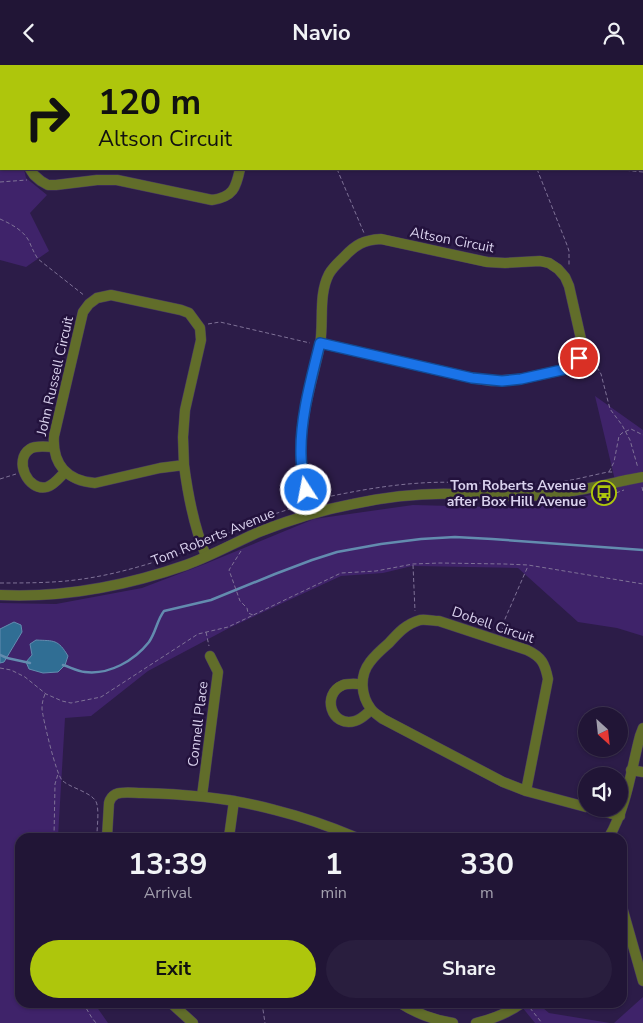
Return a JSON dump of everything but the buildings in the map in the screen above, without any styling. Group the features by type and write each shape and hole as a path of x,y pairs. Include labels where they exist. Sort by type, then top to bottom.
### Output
{"street":[{"path":"117,180 120,170"},
{"path":"33,173 48,185 117,180 212,201 222,199 230,194 236,186 240,170"},
{"name":"Altson Circuit","path":"320,343 492,381 521,379 566,369 574,365 579,358 582,349 581,339 569,286 565,277 549,263 540,261 487,262 381,239 367,241"},
{"path":"313,513 302,468 301,435 320,343 324,288 332,270 350,251 367,241"},
{"path":"91,302 101,296 111,295 181,310 188,313 200,328 200,340 186,409 183,437 184,465 192,511 196,529 206,556"},
{"name":"John Russell Circuit","path":"65,471 59,463 54,447 54,436 83,312 91,302"},
{"name":"John Russell Circuit","path":"24,471 22,466 24,456 30,449 35,447 54,447"},
{"path":"24,471 29,481 41,488 52,485 65,471 74,478 95,483 160,468 184,465"},
{"name":"Tom Roberts Avenue","path":"0,595 48,595 87,591 128,583 187,564 260,532 313,513 352,504 412,495 524,496 554,494 643,477"},
{"path":"417,621 400,631 367,667 362,684 364,695 371,710 392,724 503,781 526,791 578,805"},
{"name":"Dobell Circuit","path":"417,621 439,621 535,653 541,659 548,679 526,791"},
{"name":"Connell Place","path":"202,797 218,672 210,656"},
{"path":"362,684 344,684 340,687 333,693 331,709 340,720 351,722 362,718 371,710"},
{"path":"628,788 643,728"},
{"path":"632,770 643,772"},
{"path":"107,833 108,809 111,798 116,794 122,793 161,793 234,801 275,810 344,833"},
{"path":"230,833 234,801"},
{"path":"611,833 619,817"},
{"path":"627,925 643,981"},
{"path":"176,1008 193,1023"},
{"path":"409,1008 430,1018 453,1023"},
{"path":"476,1023 493,1019 515,1008"}],"path":[{"path":"337,170 367,241"},
{"path":"623,170 643,172"},
{"path":"0,182 32,179 33,173"},
{"path":"0,219 25,235 38,259 91,302"},
{"path":"200,328 220,322 316,344 320,343"},
{"path":"608,472 614,462 622,433 634,429 643,435"},
{"path":"0,479 24,471"},
{"path":"242,549 228,571 240,601 247,608 248,613 245,619"},
{"path":"0,668 10,669 25,677 46,693 62,701 71,703 101,697 198,635 228,627 341,573 376,571 413,564 505,563 643,584"},
{"path":"413,564 417,621"},
{"path":"499,641 505,619 528,565"},
{"path":"248,613 254,615"},
{"path":"206,632 210,656"},
{"path":"46,693 42,702 42,710 58,773 62,781 95,800 98,809 97,833"},
{"path":"54,833 54,783 58,773"},
{"path":"86,1008 96,1023"},
{"path":"263,1008 265,1023"},
{"path":"528,1008 542,1023"}],"shaded area":[{"path":"0,170 24,170 26,178 47,195 30,213 49,251 26,267 0,260"},
{"path":"595,396 643,430 643,636 617,628 578,622 518,568 412,566 383,573 341,576 231,627 148,671 91,716 65,718 58,833 15,833 15,1008 98,1008 108,1023 0,1023 0,603 56,604 142,588 314,519 413,505 533,508 617,489"},
{"path":"643,997 643,1023 614,1023"},
{"path":"523,1008 543,1008 549,1013 610,1023 535,1023"}],"water":[{"path":"14,622 21,625 22,632 4,662 0,663 0,629"},
{"path":"36,640 55,642 64,650 68,656 65,665 58,672 43,673 29,669 26,662 32,655 30,644"}],"waterway":[{"path":"63,665 85,672 112,669 128,661 143,649 149,642 164,611 211,600 275,574 337,552 381,544 455,537 643,550"},
{"path":"0,655 30,663"}],"place":[{"name":"Tom Roberts Avenue after Box Hill Avenue","path":"604,493"}],"route":[{"path":"306,490 302,468 301,435 320,343 492,381 521,379 566,369 574,365 579,358"}]}
